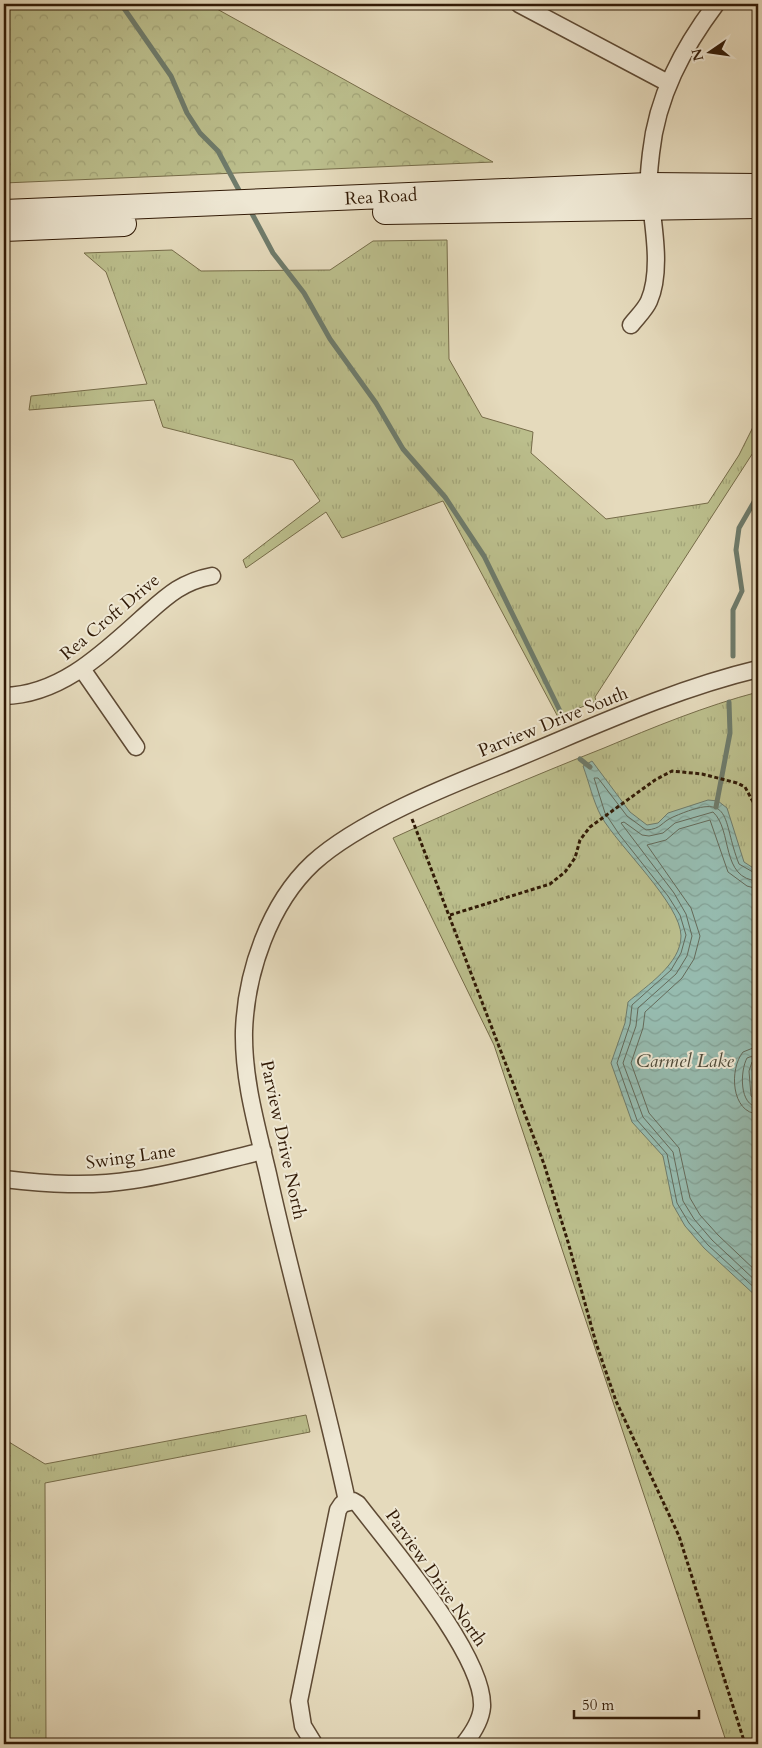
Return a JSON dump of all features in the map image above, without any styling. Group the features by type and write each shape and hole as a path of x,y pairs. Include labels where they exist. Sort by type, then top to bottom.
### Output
{"main road":[{"name":"Rea Road","path":"4,229 177,214 649,185 758,186"},
{"name":"Rea Road","path":"307,207 653,208 758,206"},
{"name":"Rea Road","path":"4,212 177,214"}],"street":[{"path":"519,4 668,83"},
{"path":"631,325 650,299 655,262 653,208 649,185 654,135 668,83 686,46 716,4"},
{"name":"Rea Croft Drive","path":"4,696 36,690 64,680 82,669 175,588 197,579 212,576"},
{"path":"82,669 136,748"},
{"name":"Parview Drive South","path":"368,827 408,806 479,774 631,712 699,686 758,669"},
{"name":"Parview Drive North","path":"314,1744 303,1726 299,1701 336,1519 345,1503 333,1434 263,1151 245,1059 244,1031 247,995 255,962 276,914 302,874 338,844 368,827"},
{"name":"Swing Lane","path":"4,1178 76,1184 112,1183 177,1171 263,1151"},
{"name":"Parview Drive North","path":"345,1503 358,1504 428,1597 471,1664 479,1686 482,1705 474,1730 464,1744"}],"path":[{"path":"450,915 550,884 565,872 575,858 580,840 590,827 645,787 672,771 711,776 745,787 758,812"},
{"path":"408,806 544,1164 596,1343 616,1401 680,1536 745,1744"}],"green space":[{"path":"4,4 208,4 493,162 4,183"},
{"path":"447,240 449,359 482,417 533,432 531,453 606,519 708,503 739,455 758,417 758,445 595,697 596,701 558,717 443,501 342,538 326,512 246,568 243,560 320,501 293,460 163,427 154,400 29,410 31,396 147,384 106,272 84,253 172,250 201,271 330,270 373,241"},
{"path":"758,692 758,1744 727,1744 494,1045 393,838 524,780 661,725 699,710"},
{"path":"306,1415 310,1432 45,1483 46,1744 4,1744 4,1439 45,1464"}],"water":[{"name":"Carmel Lake","path":"592,761 630,812 647,825 658,823 668,813 708,800 718,801 727,808 744,862 758,871 758,1059 754,1070 758,1133 758,1298 704,1248 685,1226 673,1205 663,1156 632,1122 611,1063 625,1023 628,1002 669,965 675,956 681,936 678,923 671,908 601,816 583,766"}],"waterway":[{"path":"121,4 171,76 187,113 200,133 218,151 241,194"},
{"path":"249,208 273,253 304,293 330,339 376,403 403,449 445,497 484,556 562,715"},
{"path":"733,656 733,610 742,591 736,550 739,528 758,495"},
{"path":"716,807 730,733 729,702"},
{"path":"580,759 590,767"}]}
